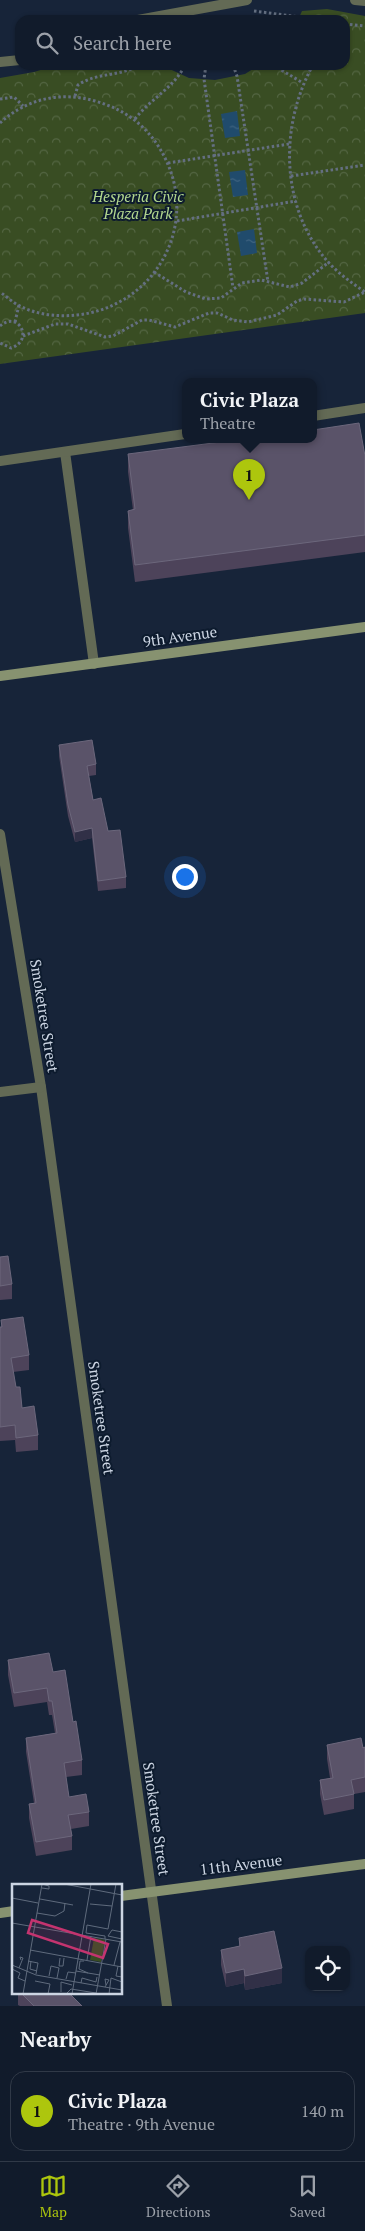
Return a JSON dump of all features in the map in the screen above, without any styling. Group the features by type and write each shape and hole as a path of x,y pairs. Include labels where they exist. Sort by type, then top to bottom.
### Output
{"street":[{"path":"355,0 365,1"},
{"path":"175,15 248,5"},
{"path":"0,62 15,60"},
{"path":"317,415 365,408"},
{"path":"0,461 182,434"},
{"path":"65,452 94,664"},
{"name":"9th Avenue","path":"0,676 365,627"},
{"name":"Smoketree Street","path":"0,834 40,1088 167,2006"},
{"path":"0,1092 40,1088"},
{"name":"11th Avenue","path":"122,1896 365,1864"}],"path":[{"path":"248,5 297,15"},
{"path":"350,25 365,26"},
{"path":"75,96 78,85 87,79 127,70"},
{"path":"135,119 145,105 179,78 183,70"},
{"path":"205,70 204,79 233,288"},
{"path":"235,70 268,282"},
{"path":"281,70 303,83"},
{"path":"23,336 55,324 68,324 106,337 113,336 142,320 175,327 210,313 217,313 233,320 248,322 264,320 304,298 344,302 365,292 328,262 307,228 296,201 291,176 289,144 296,105 303,83 310,70"},
{"path":"0,123 23,106 40,100 62,96 75,96 111,106 135,119 148,131 168,163 177,203 177,221 171,243 142,288 120,303 91,314 63,316 38,312 19,306 0,292"},
{"path":"0,99 14,97 23,106"},
{"path":"168,163 289,144"},
{"path":"291,176 365,165"},
{"path":"177,221 296,201"},
{"path":"154,272 186,292 206,299 221,298 233,288 261,280 290,287 302,283 328,262"},
{"path":"14,322 19,306"},
{"path":"0,326 6,322 14,322 21,328 23,336 19,344 11,348 0,343"}],"green space":[{"name":"Hesperia Civic Plaza Park","path":"327,9 365,16 365,313 0,364 0,78 41,70 172,70 189,78 215,80 245,74 251,70 350,70 350,15 300,15 302,11"}],"water":[{"path":"237,111 240,136 225,138 221,114"},
{"path":"245,170 248,195 233,197 229,172"},
{"path":"254,229 257,253 241,256 237,232"}],"building":[{"path":"359,423 365,456 365,535 135,565 128,511 135,509 128,454 213,443 317,443 317,429"},
{"path":"92,740 96,764 87,766 93,800 101,798 108,831 120,830 126,877 98,881 92,828 75,832 68,805 59,745"},
{"path":"8,1256 12,1284 0,1286 0,1257"},
{"path":"23,1317 29,1355 11,1358 16,1387 20,1387 22,1408 34,1406 38,1435 16,1438 15,1425 0,1427 0,1327 2,1327 1,1320"},
{"path":"49,1653 53,1672 65,1670 73,1722 76,1721 82,1760 64,1763 69,1797 86,1794 89,1812 68,1815 72,1836 36,1842 29,1804 36,1803 26,1738 57,1733 52,1701 49,1701 47,1688 14,1693 8,1660"},
{"path":"361,1738 363,1748 365,1747 365,1777 351,1780 354,1794 324,1800 320,1780 333,1778 327,1745"},
{"path":"274,1931 282,1968 245,1976 244,1969 226,1973 221,1950 240,1946 239,1938"},
{"path":"22,1994 70,1994 82,2006 34,2006"}],"place":[{"name":"Civic Plaza","path":"249,500"}]}
